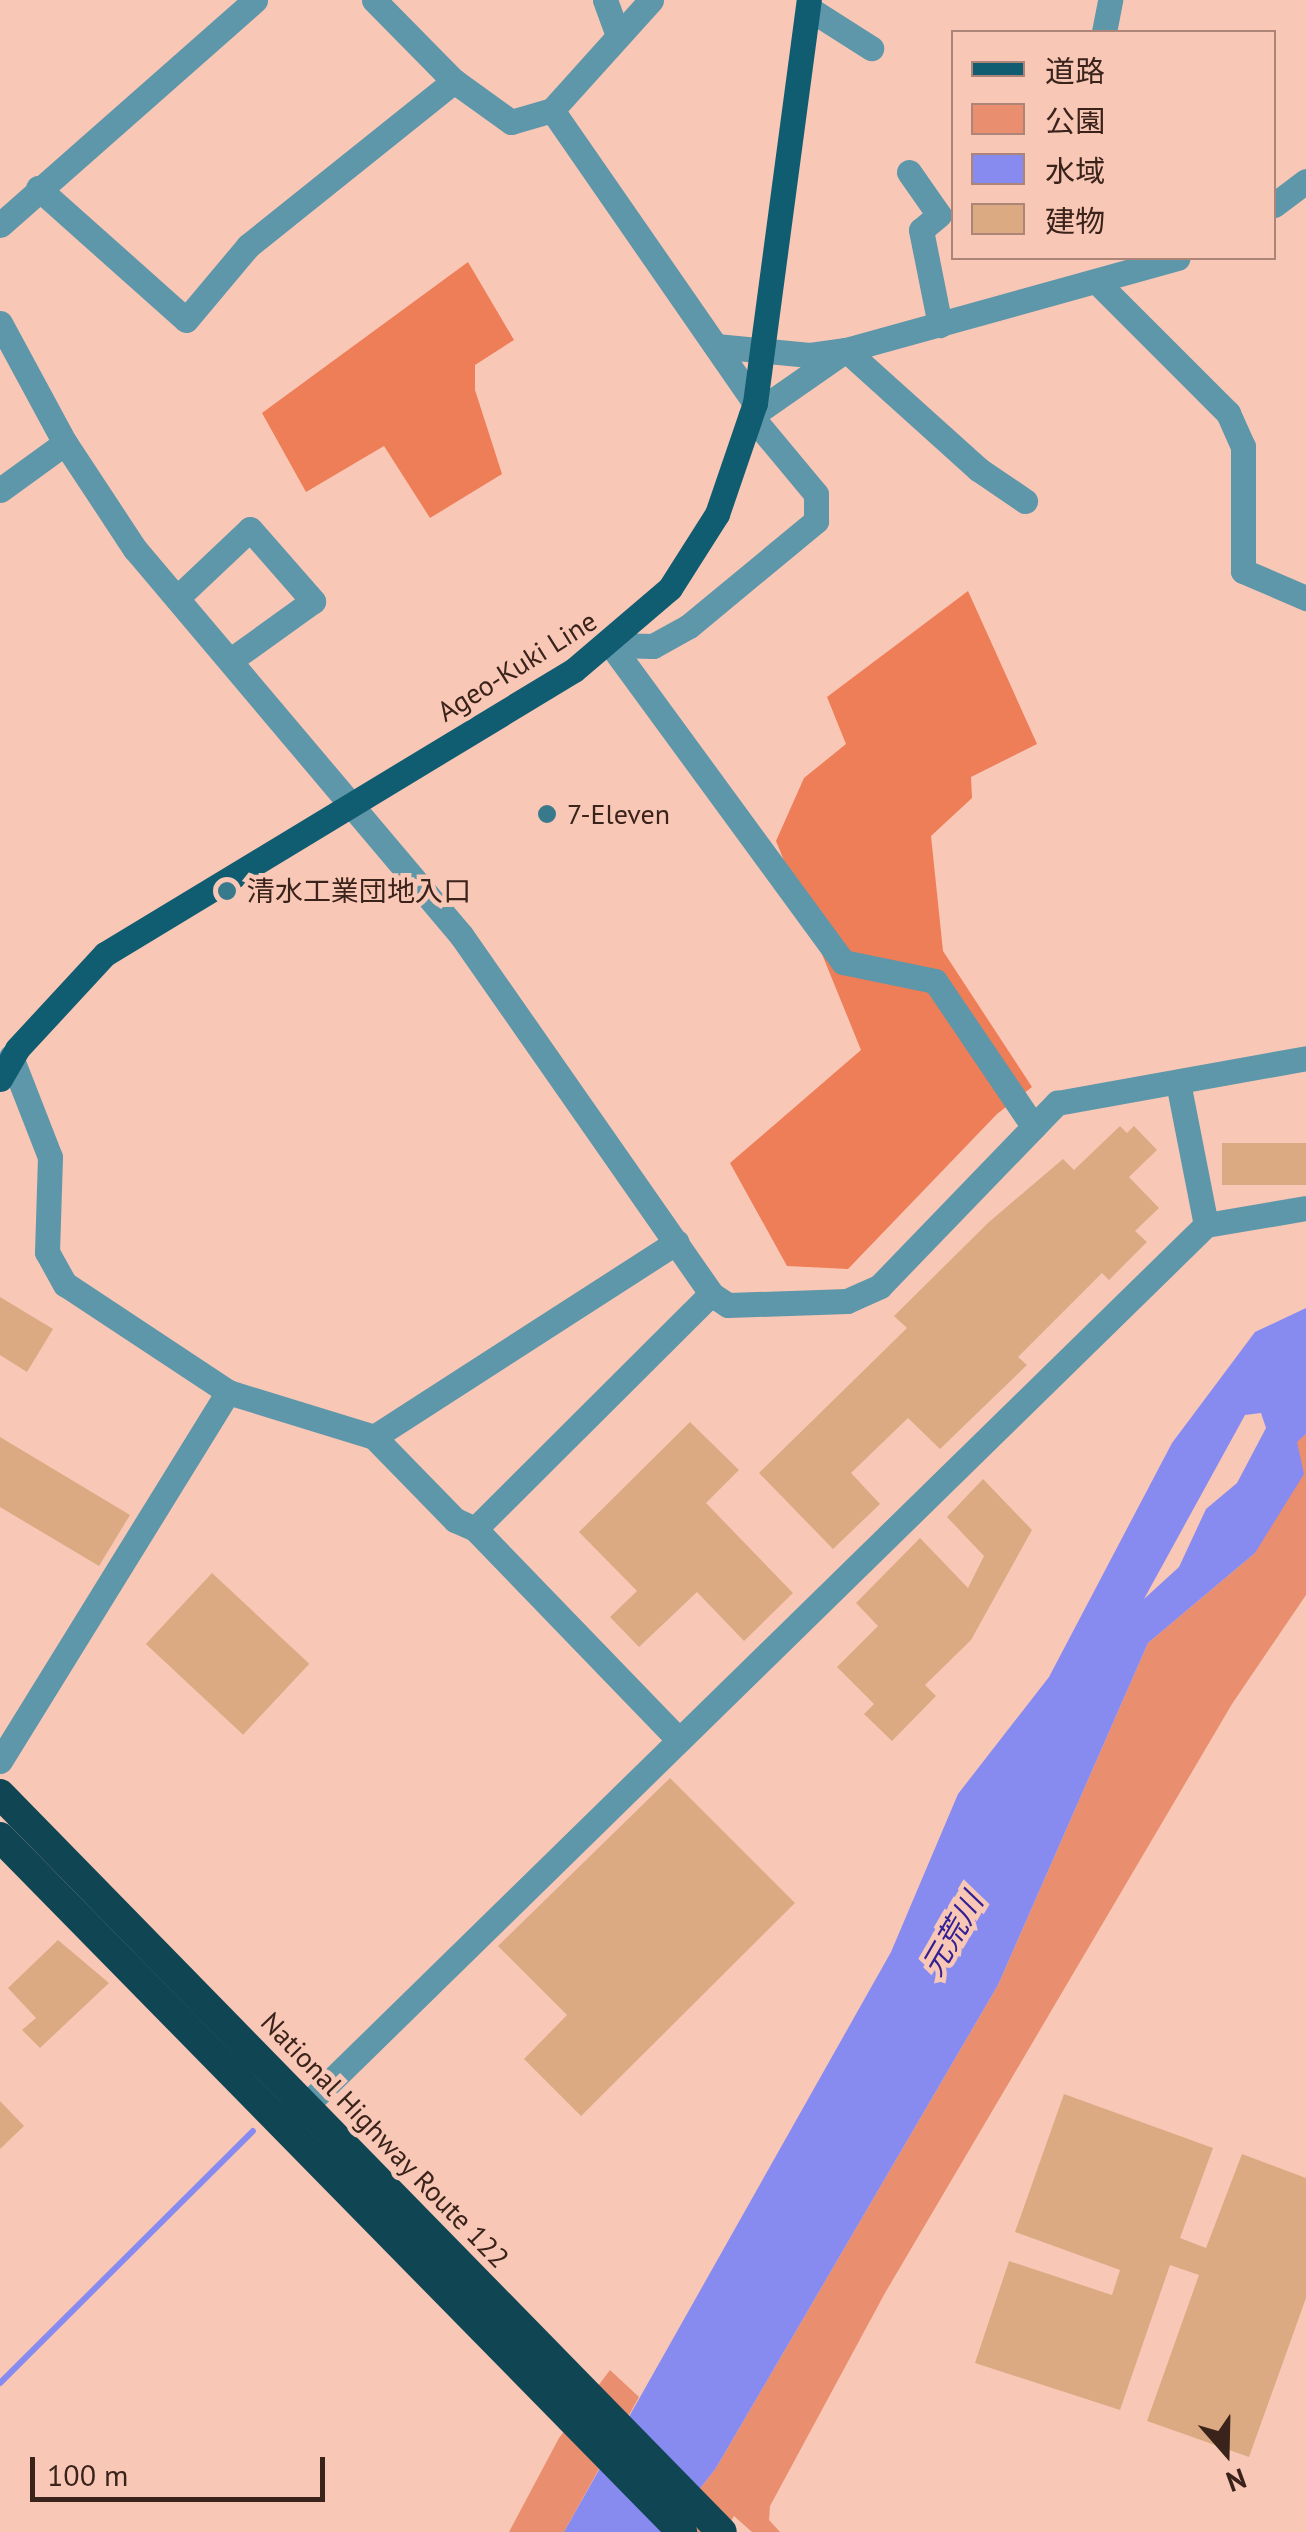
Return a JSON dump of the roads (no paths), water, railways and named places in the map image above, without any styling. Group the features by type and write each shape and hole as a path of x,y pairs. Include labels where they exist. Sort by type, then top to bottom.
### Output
{"highway":[{"name":"National Highway Route 122","path":"0,1794 306,2106 555,2380 682,2532"},
{"name":"National Highway Route 122","path":"0,1837 283,2127 722,2532"}],"main road":[{"name":"Ageo-Kuki Line","path":"7,1056 104,954 610,646 695,554 732,482 753,410 809,4"}],"street":[{"path":"0,226 38,188 136,111 256,0"},
{"path":"374,0 454,80 511,122 552,110 652,0"},
{"path":"605,0 618,34"},
{"path":"1104,30 1110,0"},
{"path":"809,4 872,48"},
{"path":"38,188 186,320 248,246 454,80"},
{"path":"552,110 716,346 753,410 816,494 816,522 689,626 652,646 610,646"},
{"path":"909,172 939,215 921,230 940,325"},
{"path":"1276,203 1306,180"},
{"path":"716,346 810,356 846,350 1171,260"},
{"path":"1098,283 1228,413 1243,446 1243,572 1306,598"},
{"path":"0,323 65,442 135,549 353,800 530,1024 710,1294 728,1305 847,1301 880,1286 1056,1102 1306,1058"},
{"path":"753,410 846,350"},
{"path":"846,350 936,434 1025,501"},
{"path":"0,490 65,442"},
{"path":"177,598 250,528 313,601 231,660"},
{"path":"610,646 843,962 935,981 1034,1126"},
{"path":"7,1056 50,1157 47,1252 65,1284 228,1392 374,1437 455,1520 476,1529 679,1740"},
{"path":"1178,1082 1206,1225"},
{"path":"283,2127 1206,1225 1306,1208"},
{"path":"374,1437 676,1242"},
{"path":"476,1529 710,1294"},
{"path":"0,1761 228,1392"}],"water":[{"name":"元荒川","path":"1306,1308 1306,1434 1297,1442 1304,1474 1255,1553 1148,1643 998,1985 716,2468 666,2532 564,2532 891,1952 958,1794 1049,1677 1172,1443 1255,1332","holes":["1261,1413 1266,1428 1237,1483 1206,1509 1179,1567 1144,1599 1245,1415"]}],"waterway":[{"path":"0,2383 253,2131"}],"place":[{"name":"7-Eleven","path":"547,814"},
{"name":"清水工業団地入口","path":"227,891"}]}
